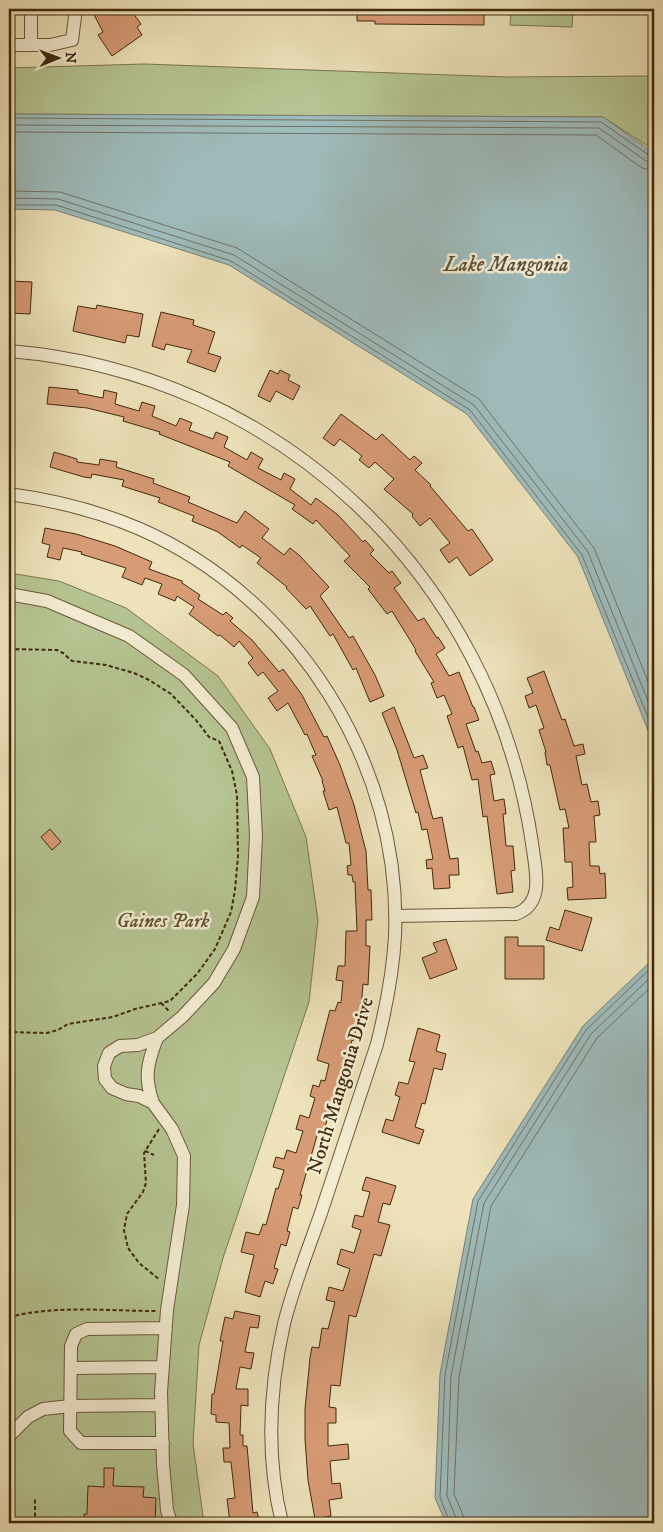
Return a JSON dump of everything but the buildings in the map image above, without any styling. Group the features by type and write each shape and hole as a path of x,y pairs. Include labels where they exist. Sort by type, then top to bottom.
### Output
{"street":[{"path":"31,46 32,9"},
{"path":"9,45 50,45 72,40 76,9"},
{"path":"9,351 68,358 134,374 189,395 238,418 304,460 334,484 384,531 433,592 474,658 504,730 528,815 537,891 530,906 516,914 395,916"},
{"name":"North Mangonia Drive","path":"9,494 70,504 110,517 149,533 200,562 248,598 295,646 320,680 346,724 361,754 373,786 387,843 393,885 395,916 391,978 386,1011 377,1044 292,1298 277,1355 273,1388 271,1447 275,1488 282,1523"},
{"path":"9,594 47,601 129,636 184,674 232,728 253,777 256,836 253,897 234,950 214,983 182,1018 156,1038 138,1044 120,1046 109,1053 104,1066 105,1079 112,1088 126,1094 139,1096 153,1103"},
{"path":"156,1038 149,1059 147,1071 148,1085 153,1103 172,1129 184,1156 183,1205 167,1310 161,1406 167,1510 171,1523"},
{"path":"163,1443 81,1443 70,1431 70,1368 73,1340 76,1334 87,1329 166,1328"},
{"path":"70,1368 163,1367"},
{"path":"9,1436 28,1418 43,1408 70,1406 161,1406"}],"path":[{"path":"9,649 57,650 72,661 113,667 149,680 171,694 209,737 219,741 226,754 234,779 238,804 237,869 233,906 215,949 197,974 170,1001 113,1017 68,1024 58,1030 47,1032 9,1032"},
{"path":"161,1004 172,1014"},
{"path":"158,1124 159,1129 145,1151 143,1159 146,1183 143,1192 127,1214 124,1230 128,1248 139,1264 160,1279 159,1287"},
{"path":"145,1151 154,1155"},
{"path":"9,1317 30,1312 52,1310 157,1311"},
{"path":"13,1457 13,1523"},
{"path":"35,1497 35,1523"}],"green space":[{"path":"511,9 573,9 572,27 510,25"},
{"path":"144,64 506,77 654,76 654,150 603,117 9,114 9,68"},
{"name":"Gaines Park","path":"9,573 59,581 126,608 218,676 270,749 306,837 318,920 309,1002 223,1258 199,1345 193,1444 204,1523 9,1523"}],"water":[{"name":"Lake Mangonia","path":"9,114 603,117 654,153 654,745 578,557 467,414 229,265 55,210 9,209"},
{"path":"654,958 654,1523 446,1523 435,1498 440,1374 473,1199 583,1026"}]}
